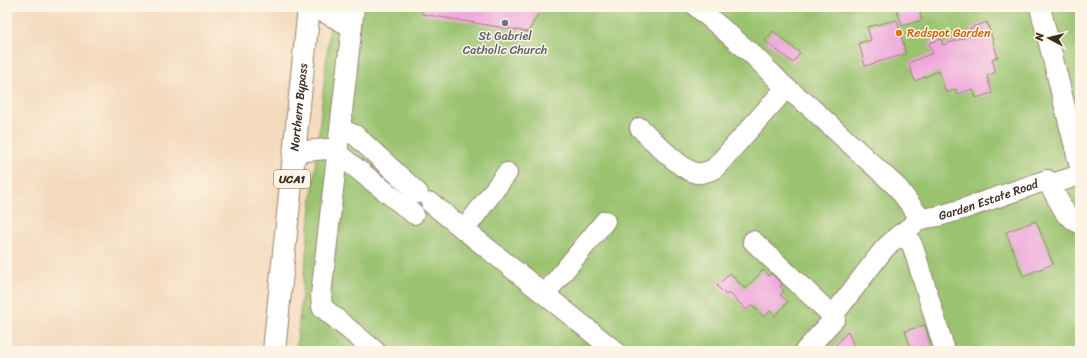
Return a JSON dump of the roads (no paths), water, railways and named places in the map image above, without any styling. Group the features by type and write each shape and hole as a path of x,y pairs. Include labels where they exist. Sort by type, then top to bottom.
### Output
{"main road":[{"name":"Northern Bypass","path":"274,351 309,7"}],"street":[{"path":"314,7 352,27"},
{"path":"354,7 321,295 322,307 375,351"},
{"path":"697,7 753,55 786,88 808,105 898,188 920,219"},
{"path":"1040,7 1080,167"},
{"path":"640,128 685,169 696,173 705,172 714,169 786,88"},
{"path":"340,129 354,135 425,198 615,351"},
{"path":"295,152 327,149 337,153 414,214"},
{"path":"464,230 507,173"},
{"name":"Garden Estate Road","path":"805,351 835,318 835,313 884,249 920,219 939,216 963,209 1047,180 1052,184 1080,175"},
{"path":"1047,180 1066,214 1080,224"},
{"path":"545,294 606,220"},
{"path":"898,236 910,241 913,247 945,351"},
{"path":"753,241 835,318"}],"place":[{"name":"St Gabriel Catholic Church","path":"505,23"},
{"name":"Redspot Garden","path":"899,33"}]}
